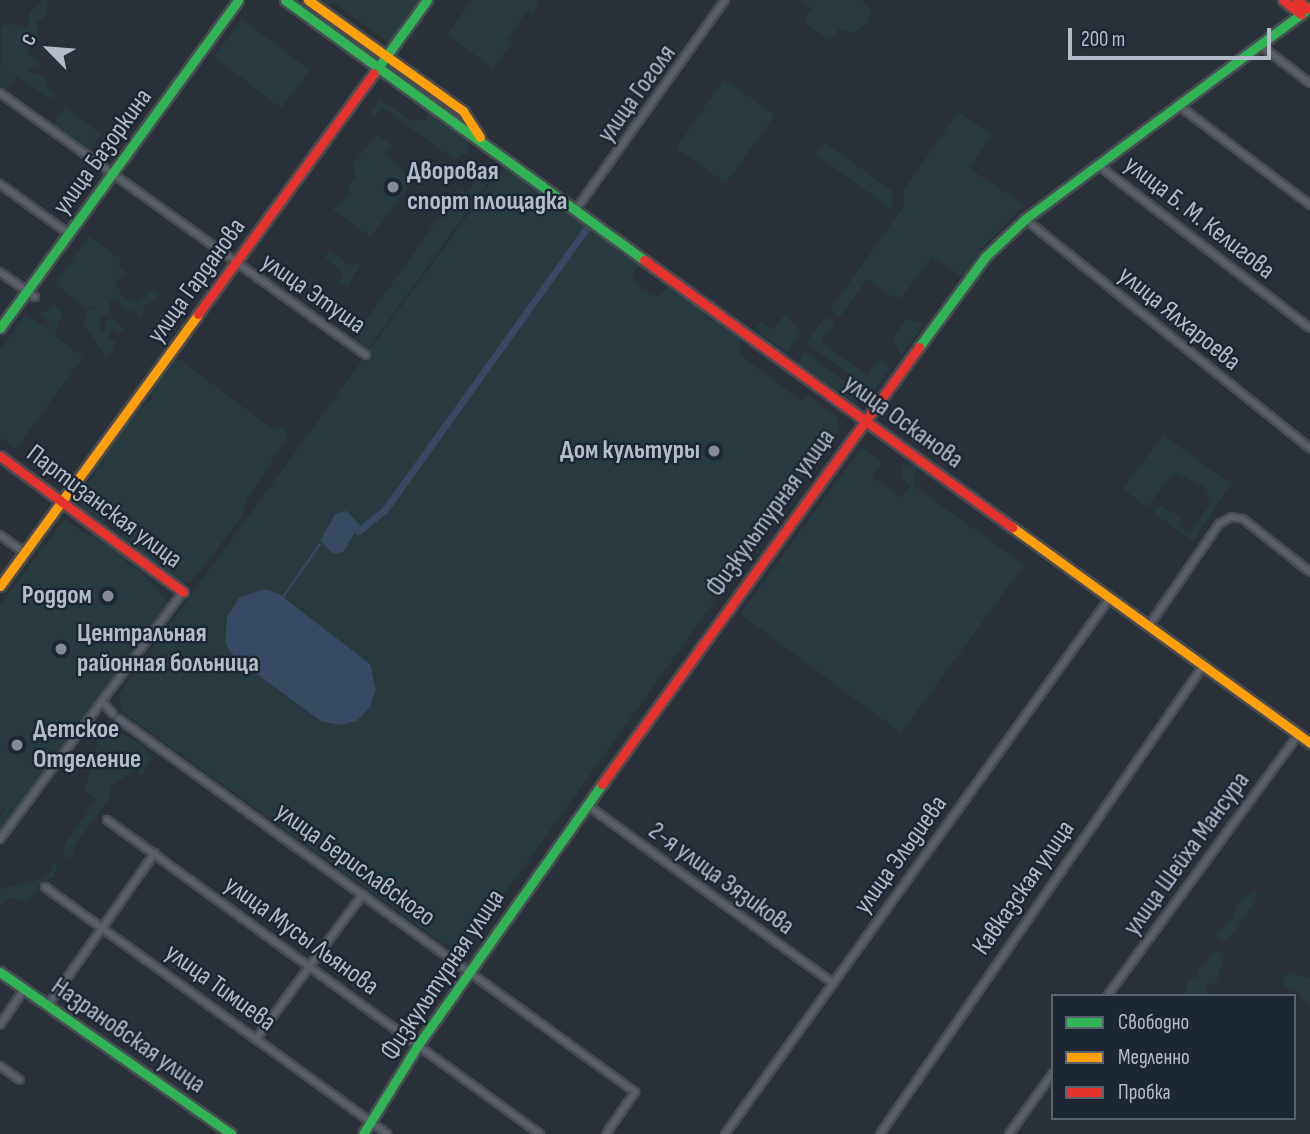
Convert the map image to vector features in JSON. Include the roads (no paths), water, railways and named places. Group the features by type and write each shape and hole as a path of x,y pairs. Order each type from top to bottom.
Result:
{"street":[{"name":"улица Базоркина","path":"0,328 31,294 69,234 238,0"},
{"name":"улица Осканова","path":"285,0 577,208 1109,599 1310,743"},
{"name":"улица Осканова","path":"308,0 463,111 483,141"},
{"name":"улица Гарданова","path":"0,586 427,0"},
{"name":"улица Гоголя","path":"577,208 725,0"},
{"path":"1283,0 1306,10"},
{"path":"1297,0 1306,10"},
{"name":"Физкультурная улица","path":"363,1134 418,1045 587,805 864,420 985,257 1025,219 1306,10"},
{"path":"1260,45 1310,83"},
{"name":"улица Этуша","path":"0,93 366,355"},
{"path":"1178,105 1310,205"},
{"name":"улица Б. М. Келигова","path":"1098,165 1310,328"},
{"path":"0,184 69,234"},
{"name":"улица Ялхароева","path":"1025,219 1310,448"},
{"path":"0,272 31,294"},
{"name":"Партизанская улица","path":"0,456 183,592"},
{"path":"1148,627 1219,524 1231,517 1243,519 1310,572"},
{"path":"0,535 25,552"},
{"path":"0,839 183,592"},
{"name":"улица Эльдиева","path":"725,1134 1109,599"},
{"name":"Кавказская улица","path":"880,1134 1203,666"},
{"name":"улица Бериславского","path":"102,701 116,717 635,1092 606,1134"},
{"name":"улица Шейха Мансура","path":"1108,994 1298,735"},
{"name":"2-я улица Зязикова","path":"587,805 833,983"},
{"name":"улица Мусы Льянова","path":"107,820 540,1134"},
{"path":"48,1005 155,853"},
{"name":"улица Тимиева","path":"45,887 387,1134"},
{"path":"256,1039 363,894"},
{"name":"Назрановская улица","path":"0,972 231,1134"},
{"path":"0,1025 24,989"},
{"path":"0,1066 20,1080"},
{"path":"1009,1134 1051,1076"}],"water":[{"path":"347,511 360,525 343,552 333,554 320,540 336,513"},
{"path":"264,589 279,594 370,664 376,689 370,707 357,721 340,725 321,721 234,657 225,643 227,617 239,598"}],"waterway":[{"path":"358,531 384,511 589,225"},
{"path":"283,597 320,544"}],"place":[{"name":"Дворовая спорт площадка","path":"393,187"},
{"name":"Дом культуры","path":"714,451"},
{"name":"Роддом","path":"108,596"},
{"name":"Центральная районная больница","path":"61,649"},
{"name":"Детское Отделение","path":"17,745"}]}
